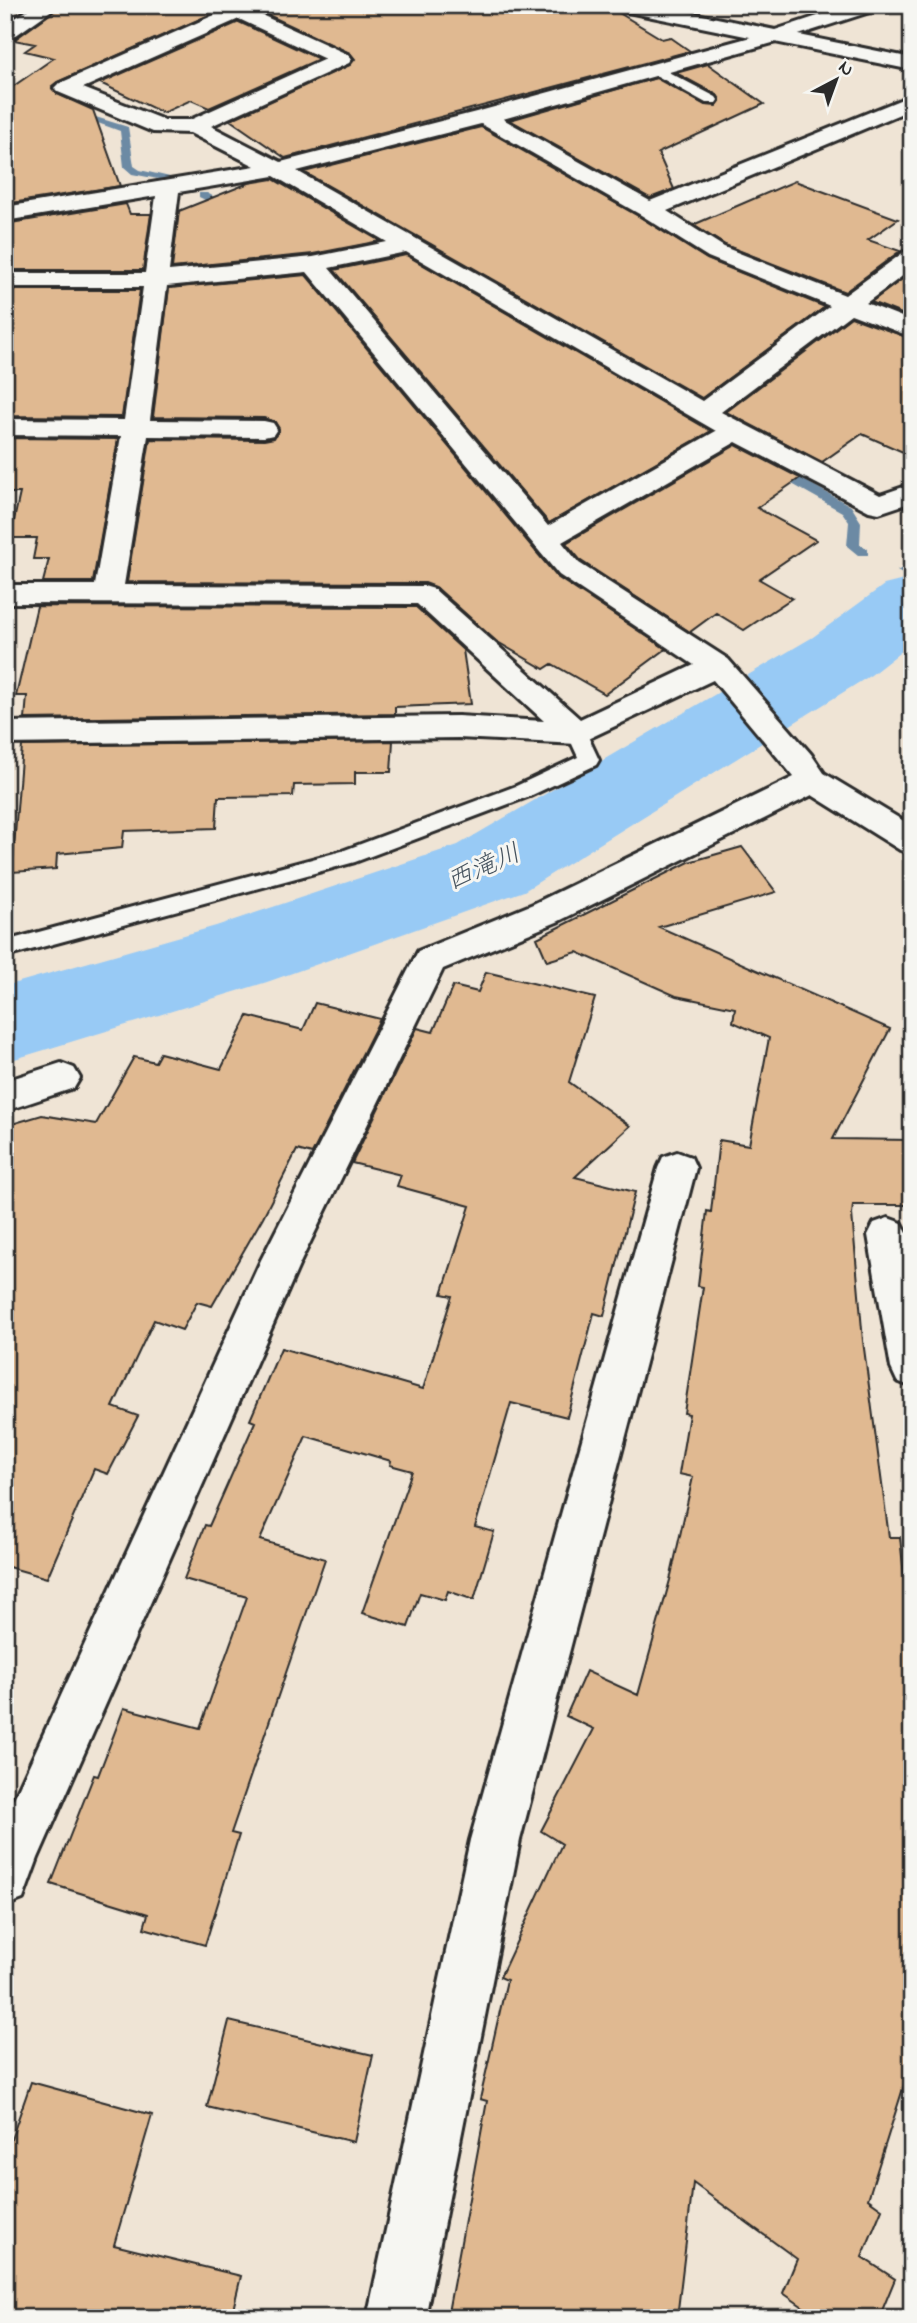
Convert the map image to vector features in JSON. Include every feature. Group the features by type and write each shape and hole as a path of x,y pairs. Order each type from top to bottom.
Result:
{"street":[{"path":"5,34 49,5"},
{"path":"623,5 912,64"},
{"path":"5,214 278,169 484,117 776,36 872,5"},
{"path":"247,9 342,59 194,126 161,127 65,88 247,9"},
{"path":"649,210 912,101"},
{"path":"484,117 649,210 716,252 912,330"},
{"path":"194,126 278,169 735,430 880,505 912,492"},
{"path":"108,595 135,428 168,189"},
{"path":"5,280 154,280 313,264 410,244"},
{"path":"705,411 912,257"},
{"path":"313,264 542,541 569,569 724,673 813,781 912,842"},
{"path":"5,428 264,429"},
{"path":"542,541 735,430"},
{"path":"7,602 108,595 424,595 577,733"},
{"path":"5,733 458,727 577,733 724,673"},
{"path":"5,1881 15,1853 281,1261 430,960 545,913 813,781"},
{"path":"5,1096 61,1078"},
{"path":"396,2318 495,1840 677,1168"},
{"path":"888,1235 912,1368"}],"lane":[{"path":"655,69 711,100"},
{"path":"5,949 347,857 523,791 589,760 577,733"}],"building":[{"path":"62,5 188,5 216,12 52,86 57,94 93,110 120,186 5,204 5,92 54,58 25,51 35,44 14,40"},
{"path":"282,5 606,5 662,39 670,37 690,51 285,158 230,120 350,65 355,59 350,53 264,13"},
{"path":"239,22 319,59 209,108 191,100 163,113 100,83"},
{"path":"708,64 764,104 658,153 674,189 650,198 510,120 656,78 705,105 716,106 720,101 717,95 676,73"},
{"path":"481,127 640,217 707,259 825,307 702,398 304,172"},
{"path":"273,179 380,241 313,254 172,268 179,211 249,183"},
{"path":"795,181 898,219 868,240 900,251 845,292 725,245 693,225"},
{"path":"126,204 130,214 151,214 143,270 5,270 5,224"},
{"path":"406,255 711,431 549,523 334,270"},
{"path":"912,272 912,318 871,302"},
{"path":"306,275 557,577 666,649 605,694 552,664 544,669 496,641 436,587 425,583 127,582 150,439 264,440 274,438 279,430 275,422 264,418 153,417 169,288"},
{"path":"5,290 140,290 122,417 5,416"},
{"path":"851,317 912,339 912,456 862,434 822,462 726,412"},
{"path":"5,438 118,439 93,582 43,582 49,559 33,559 37,538 10,538 20,493 5,493"},
{"path":"736,445 800,478 757,508 816,540 759,579 792,598 744,630 716,613 690,632 581,561 566,543"},
{"path":"37,606 416,607 463,650 471,704 395,707 395,714 25,719 27,696 16,696"},
{"path":"393,741 391,772 355,772 355,784 294,785 293,796 218,797 216,828 124,831 122,848 57,854 56,869 12,872 22,746"},
{"path":"742,847 776,892 659,927 890,1029 833,1139 912,1140 912,1205 853,1205 852,1214 863,1341 889,1537 900,1537 912,1654 912,2060 868,2199 882,2209 862,2257 895,2279 879,2318 819,2318 783,2293 797,2259 693,2183 677,2318 447,2318 487,2101 480,2099 507,1980 500,1977 562,1844 541,1831 594,1729 566,1716 586,1671 638,1695 670,1580 693,1477 679,1474 689,1414 684,1413 703,1287 698,1286 707,1211 711,1212 719,1140 749,1145 769,1038 733,1022 735,1008 676,996 577,952 547,961 537,938 689,862"},
{"path":"486,972 595,998 569,1082 630,1126 575,1177 635,1192 604,1316 594,1313 567,1417 511,1403 475,1527 494,1532 474,1600 448,1591 445,1600 420,1593 408,1627 362,1613 412,1471 390,1465 391,1461 306,1436 260,1540 325,1559 231,1833 239,1835 205,1945 144,1928 148,1914 51,1884 124,1708 200,1728 247,1597 184,1579 205,1525 209,1526 255,1422 250,1420 281,1348 423,1389 452,1296 442,1294 470,1206 397,1186 401,1175 352,1163 417,1028 433,1032 453,986 478,992"},
{"path":"315,1003 380,1019 312,1154 297,1150 263,1217 212,1306 197,1302 182,1330 154,1320 113,1407 138,1416 108,1474 94,1469 47,1578 5,1566 5,1126 42,1115 96,1124 134,1057 155,1062 160,1053 221,1069 248,1016 303,1030"},
{"path":"229,2021 373,2055 354,2142 207,2107"},
{"path":"31,2082 152,2115 114,2245 241,2276 231,2318 5,2318 5,2157"}],"waterway":[{"path":"76,112 125,129 129,167 136,172 170,180"},
{"path":"203,195 232,209"},
{"path":"488,305 532,325 625,382"},
{"path":"730,444 847,509 855,522 853,546 863,552"},
{"path":"904,571 912,575"},
{"name":"西滝川","path":"5,1024 233,957 491,868 842,656 912,603"}]}
